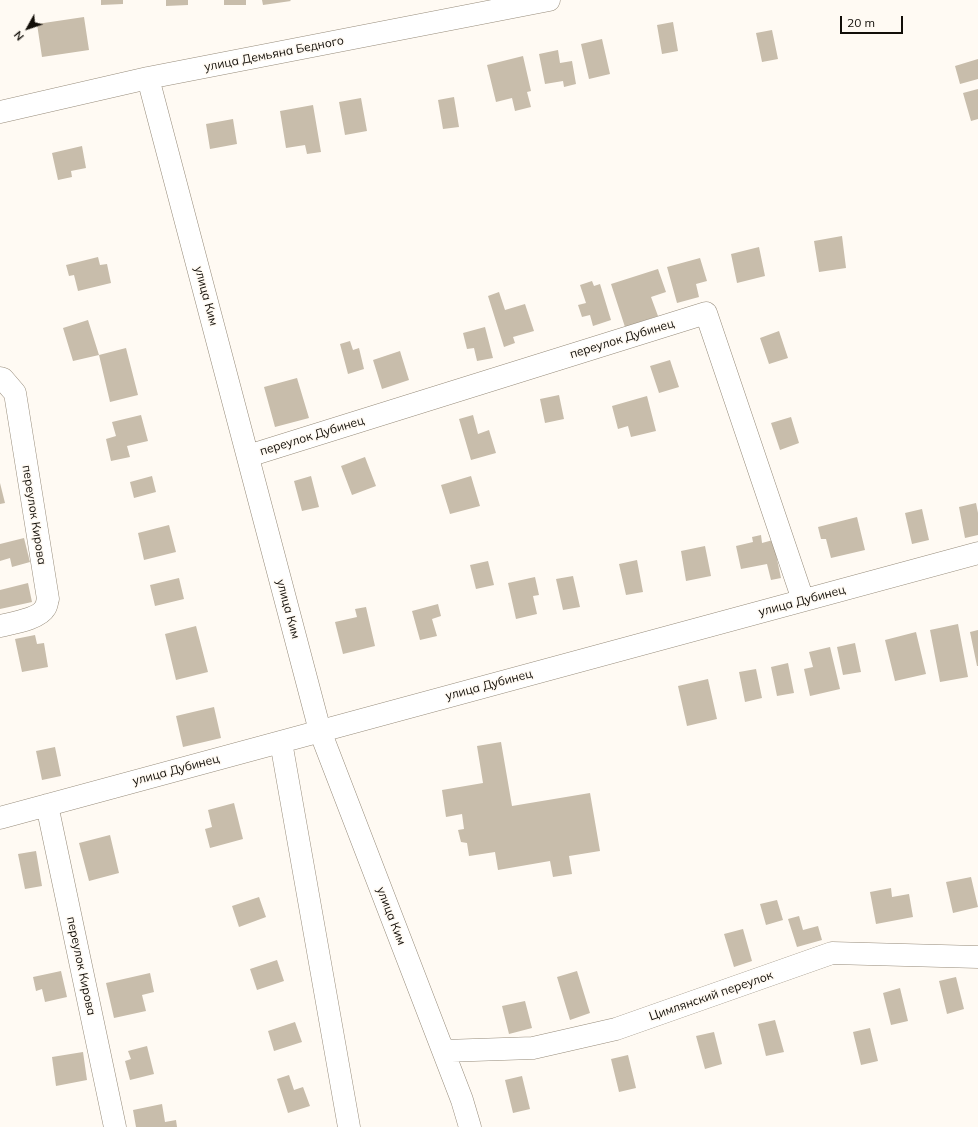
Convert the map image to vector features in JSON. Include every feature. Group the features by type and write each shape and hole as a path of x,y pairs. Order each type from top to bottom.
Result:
{"street":[{"name":"улица Демьяна Бедного","path":"0,112 148,78 549,0"},
{"name":"улица Ким","path":"148,78 320,731 444,1051 470,1127"},
{"name":"переулок Дубинец","path":"248,456 706,312 803,600"},
{"name":"переулок Кирова","path":"0,378 3,379 15,393 48,599 46,608 40,614 29,619 0,626"},
{"name":"улица Дубинец","path":"0,818 978,553"},
{"path":"281,742 349,1127"},
{"name":"переулок Кирова","path":"47,805 115,1127"},
{"name":"Цимлянский переулок","path":"444,1051 533,1048 616,1029 832,953 978,957"}],"building":[{"path":"101,0 123,0 123,4 101,5"},
{"path":"166,0 188,0 188,5 166,6"},
{"path":"224,0 246,0 246,5 224,5"},
{"path":"262,0 290,0 291,1 263,5"},
{"path":"84,17 89,50 42,57 37,24"},
{"path":"673,22 678,51 662,54 657,25"},
{"path":"772,30 778,59 762,62 756,33"},
{"path":"602,39 610,74 589,79 581,44"},
{"path":"558,50 560,63 572,61 576,84 564,87 563,81 545,84 539,54"},
{"path":"523,56 531,91 527,92 531,107 515,111 512,98 496,102 487,65"},
{"path":"978,59 978,79 960,84 955,66"},
{"path":"978,89 978,119 971,121 963,93"},
{"path":"454,97 459,127 443,129 438,100"},
{"path":"361,98 367,131 345,135 339,102"},
{"path":"313,105 321,152 307,154 305,145 286,148 280,111"},
{"path":"233,119 237,144 210,149 206,124"},
{"path":"82,146 86,168 71,171 72,177 58,180 52,153"},
{"path":"842,236 846,268 819,272 814,241"},
{"path":"759,247 765,276 737,283 731,254"},
{"path":"98,257 100,265 107,264 111,283 78,291 74,275 69,276 66,265"},
{"path":"700,258 707,281 696,284 699,297 677,303 667,267"},
{"path":"658,269 666,292 651,297 658,316 625,327 611,284"},
{"path":"592,281 594,286 600,284 611,320 593,326 590,315 582,317 578,305 586,303 580,285"},
{"path":"499,292 505,310 525,304 534,331 513,337 515,343 504,347 488,296"},
{"path":"88,320 99,355 73,361 63,328"},
{"path":"485,327 493,358 477,361 474,348 467,349 463,333"},
{"path":"779,331 788,358 769,364 760,338"},
{"path":"350,341 353,350 359,348 364,369 348,374 340,344"},
{"path":"126,348 138,395 110,402 99,355"},
{"path":"400,351 409,380 382,389 373,360"},
{"path":"670,360 679,387 659,393 650,366"},
{"path":"297,378 309,418 275,427 264,387"},
{"path":"559,395 564,419 545,423 540,399"},
{"path":"647,396 656,431 631,437 628,426 618,429 612,406"},
{"path":"141,415 148,441 127,446 130,457 111,461 106,439 116,436 112,422"},
{"path":"473,415 478,434 489,430 496,453 471,460 459,419"},
{"path":"791,417 799,443 780,450 771,423"},
{"path":"365,457 376,486 352,495 341,466"},
{"path":"152,476 156,492 134,498 130,482"},
{"path":"311,476 319,507 302,511 294,481"},
{"path":"471,476 480,506 450,514 441,485"},
{"path":"0,483 5,503 0,504"},
{"path":"976,503 978,513 978,535 965,538 959,507"},
{"path":"922,509 929,540 912,544 905,513"},
{"path":"857,517 865,550 831,558 826,539 821,539 818,527"},
{"path":"169,525 176,552 144,560 138,533"},
{"path":"761,535 762,543 773,540 781,578 771,580 767,564 741,569 736,546 753,542 752,537"},
{"path":"24,538 30,562 12,567 10,558 0,561 0,544"},
{"path":"705,546 711,576 686,581 681,551"},
{"path":"637,560 643,592 626,595 619,564"},
{"path":"488,561 494,585 476,589 470,565"},
{"path":"573,576 580,607 563,610 556,579"},
{"path":"535,577 539,595 533,596 537,614 516,619 508,583"},
{"path":"179,578 184,599 155,606 150,585"},
{"path":"28,583 32,602 0,609 0,590"},
{"path":"438,604 441,616 432,619 437,636 420,640 412,611"},
{"path":"366,607 375,646 343,654 335,622 357,617 355,609"},
{"path":"958,624 968,677 940,682 930,630"},
{"path":"196,626 208,672 176,680 165,634"},
{"path":"978,630 978,666 977,666 970,632"},
{"path":"916,632 926,674 895,681 885,640"},
{"path":"35,635 37,644 44,643 48,667 22,672 15,639"},
{"path":"855,643 861,672 843,675 837,647"},
{"path":"830,647 840,689 810,696 804,669 813,667 809,652"},
{"path":"788,663 794,693 777,696 771,667"},
{"path":"756,669 762,698 745,702 739,672"},
{"path":"708,679 717,719 687,726 678,686"},
{"path":"214,707 221,738 183,747 176,716"},
{"path":"501,742 512,806 590,793 600,851 569,856 572,874 553,877 550,861 498,870 495,852 469,856 467,843 461,842 458,830 464,829 462,814 446,817 442,790 483,783 477,746"},
{"path":"55,747 61,776 42,780 36,751"},
{"path":"234,803 243,839 210,848 205,829 212,827 208,810"},
{"path":"110,835 119,873 89,881 79,843"},
{"path":"36,851 42,886 25,889 18,854"},
{"path":"971,877 978,907 953,913 946,882"},
{"path":"891,888 892,897 909,894 913,917 876,924 870,892"},
{"path":"259,897 266,917 239,927 232,906"},
{"path":"777,900 783,920 766,925 760,904"},
{"path":"799,916 803,930 818,926 822,940 797,947 788,919"},
{"path":"743,929 752,961 734,967 724,934"},
{"path":"277,960 284,981 257,990 250,969"},
{"path":"61,971 67,997 45,1002 42,989 36,991 33,977"},
{"path":"577,971 590,1013 570,1020 557,977"},
{"path":"150,973 154,992 142,995 146,1011 114,1018 106,983"},
{"path":"956,977 964,1009 947,1014 939,981"},
{"path":"900,988 908,1021 891,1025 883,993"},
{"path":"525,1001 532,1028 509,1034 502,1006"},
{"path":"775,1020 784,1052 766,1056 758,1024"},
{"path":"295,1022 302,1042 274,1051 268,1031"},
{"path":"870,1028 878,1061 861,1065 853,1032"},
{"path":"714,1032 722,1064 705,1069 696,1036"},
{"path":"147,1046 154,1074 130,1080 125,1061 131,1059 128,1051"},
{"path":"83,1052 87,1080 56,1086 52,1057"},
{"path":"628,1055 636,1088 619,1092 611,1059"},
{"path":"289,1075 294,1090 303,1087 310,1106 288,1113 277,1079"},
{"path":"522,1076 530,1109 513,1113 505,1080"},
{"path":"162,1104 165,1122 176,1120 177,1127 136,1127 133,1110"}]}
